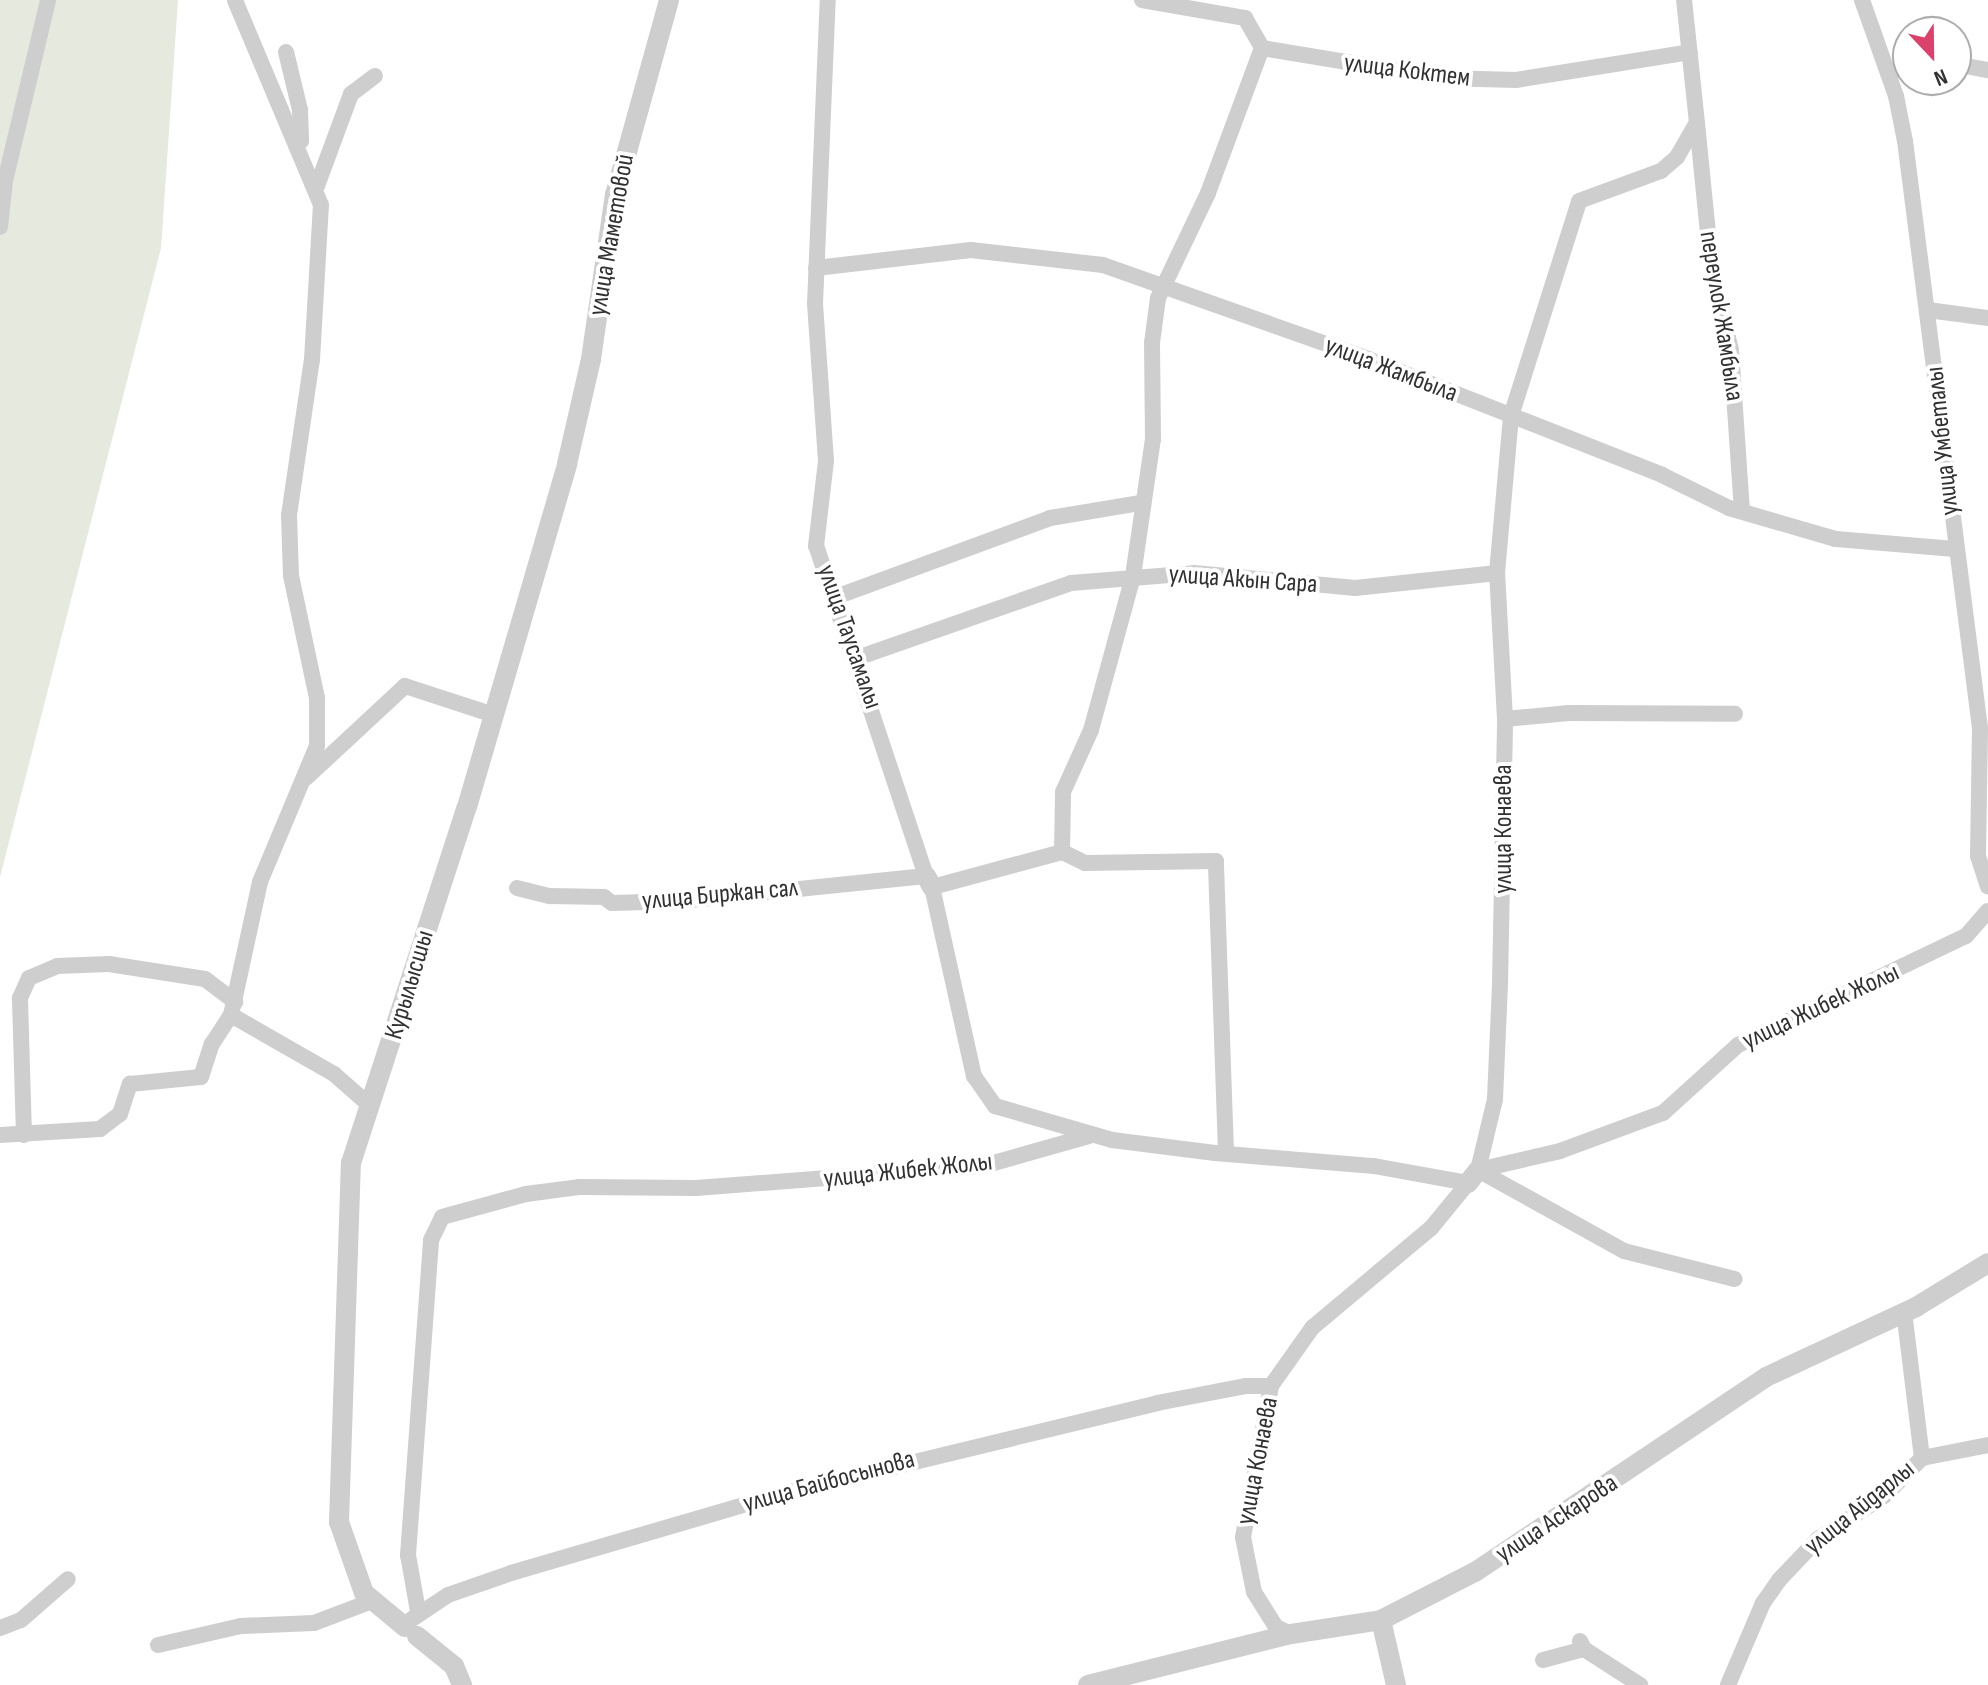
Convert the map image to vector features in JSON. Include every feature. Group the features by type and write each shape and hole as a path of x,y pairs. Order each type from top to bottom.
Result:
{"street":[{"path":"0,227 5,181 48,0"},
{"path":"0,1135 100,1129 120,1114 130,1084 195,1081 233,1008 260,882 317,746 317,698 291,576 289,515 312,360 321,205 317,186 235,0"},
{"name":"улица Маметовой","path":"576,425 615,195 669,0"},
{"name":"улица Таусамалы","path":"828,0 816,268 826,461 816,546 857,658 929,882 982,1092 995,1106 1093,1135"},
{"path":"1142,0 1245,18 1262,48 1208,193 1164,283 1152,343 1153,439 1141,503 1133,576 1091,730 1063,792 1062,852 1085,863 1216,861 1226,1152"},
{"path":"1684,0 1697,123"},
{"name":"улица Умбеталы","path":"1862,0 1888,72 1905,141 1980,728 1978,856 1988,886"},
{"name":"улица Коктем","path":"1262,48 1353,67 1474,81 1516,80 1690,52"},
{"path":"286,52 300,110 300,147"},
{"path":"1888,72 1892,71"},
{"path":"317,186 351,94 375,76"},
{"name":"улица Конаева","path":"1291,1634 1276,1627 1254,1592 1243,1537 1271,1386 1312,1328 1431,1228 1473,1176 1495,1099 1505,719 1497,573 1511,416 1579,201 1661,171 1677,157 1697,123"},
{"name":"переулок Жамбыла","path":"1697,123 1712,272 1731,350 1742,510"},
{"name":"улица Жамбыла","path":"816,268 971,250 1103,265 1164,283 1511,416 1742,510 1836,539 1955,549"},
{"path":"1928,310 1988,318"},
{"name":"Курылысшы","path":"372,1601 347,1556 339,1522 351,1163 367,1103 383,1076 494,715 576,425"},
{"path":"833,598 1050,518 1141,503"},
{"name":"улица Акын Сара","path":"857,658 1044,589 1133,576 1194,573 1355,588 1497,573"},
{"path":"305,779 405,686 494,715"},
{"path":"1505,719 1569,713 1735,714"},
{"name":"улица Биржан сал","path":"517,888 550,896 604,897 612,903 680,901 929,882 1062,852"},
{"name":"улица Жибек Жолы","path":"418,1611 408,1555 431,1240 442,1217 512,1197 579,1187 696,1188 983,1166 1093,1135 1226,1152 1473,1176 1573,1147 1663,1113 1738,1045 1966,936 1988,911"},
{"path":"24,1135 20,998 29,978 57,966 109,964 205,979 233,1008 334,1074 367,1103"},
{"path":"1473,1176 1624,1251 1735,1279"},
{"name":"улица Аскарова","path":"1088,1685 1291,1634 1381,1620 1475,1572 1766,1377 1904,1312 1988,1263"},
{"name":"улица Айдарлы","path":"1728,1685 1757,1617 1779,1580 1818,1539 1884,1496 1922,1458 1904,1312"},
{"name":"улица Байбосынова","path":"411,1632 418,1611 511,1573 874,1469 1157,1403 1246,1386 1271,1386"},
{"path":"1922,1458 1988,1445"},
{"path":"0,1628 21,1620 68,1579"},
{"path":"158,1645 241,1626 314,1623 372,1601 454,1666 462,1685"},
{"path":"1381,1620 1396,1685"},
{"path":"1543,1660 1582,1645 1640,1685"}],"shaded area":[{"path":"0,0 178,0 161,248 0,877"}]}
